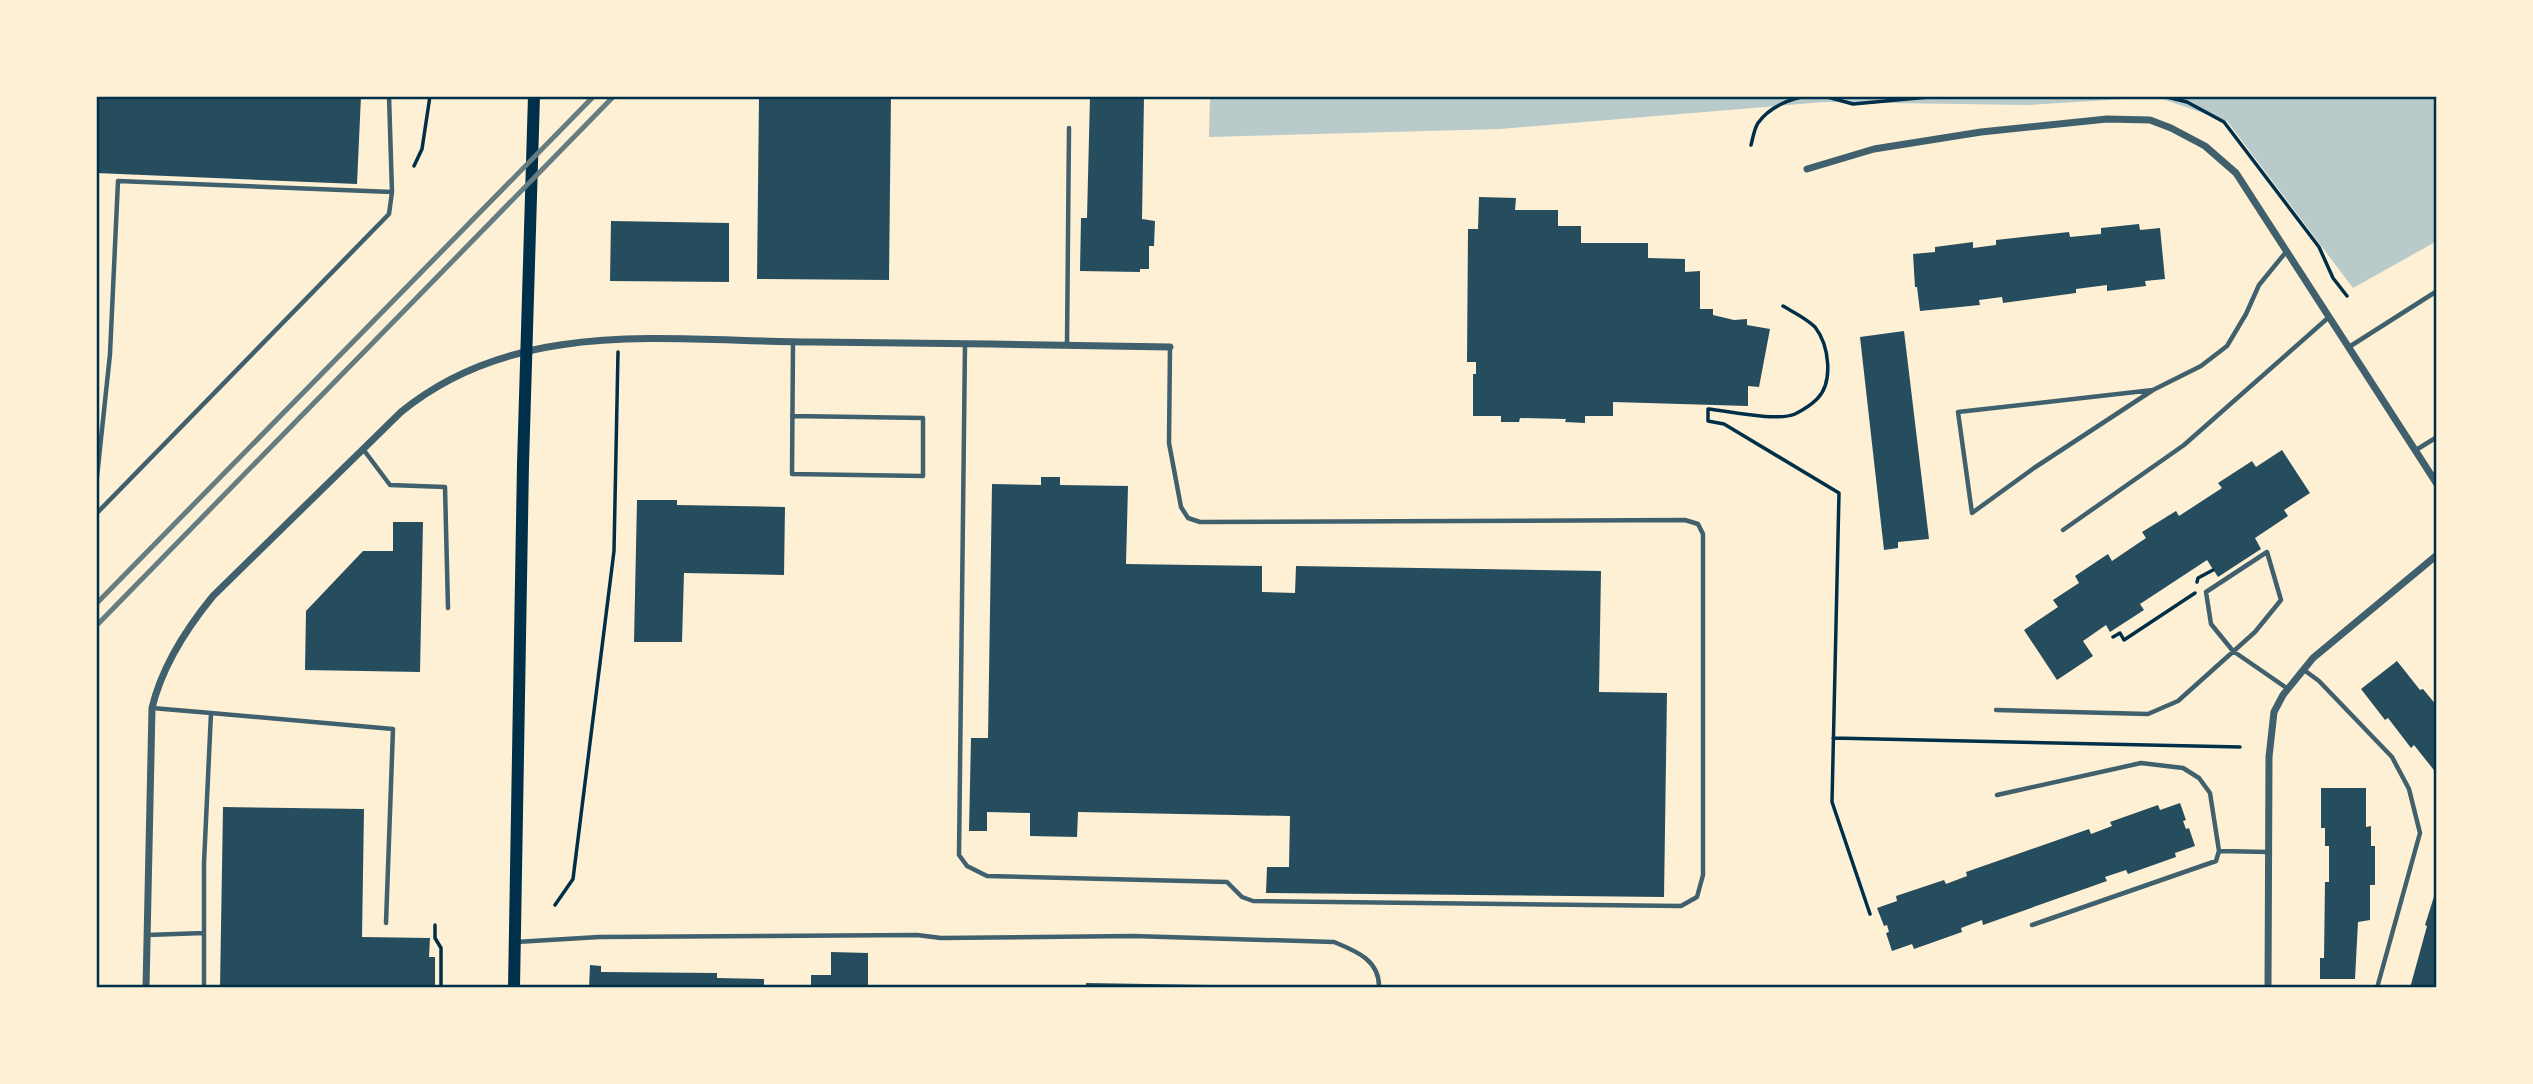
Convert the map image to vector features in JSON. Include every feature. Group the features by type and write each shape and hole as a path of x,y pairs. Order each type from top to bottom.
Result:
{"main road":[{"path":"514,988 523,464 534,96"}],"street":[{"path":"1807,169 1874,149 1981,132 2046,127 2090,119 2150,120 2171,128 2205,146 2236,173 2437,484"},
{"path":"146,988 152,708 163,674 177,646 213,596 422,395 482,364 519,352 557,344 618,340 681,338 1170,347"},
{"path":"2268,988 2267,852 2270,734 2274,712 2302,669 2313,658 2437,555"}],"lane":[{"path":"96,514 389,214 392,192 389,96"},
{"path":"1067,345 1069,128"},
{"path":"96,485 97,452 110,354 118,181 392,192"},
{"path":"2153,390 1958,412 1972,513 2034,468 2153,390 2202,366 2227,346 2259,285 2286,252"},
{"path":"2348,347 2437,291"},
{"path":"2063,530 2184,445 2329,317"},
{"path":"792,416 923,418 923,476 792,474 792,416 793,342"},
{"path":"965,343 958,855 967,866 987,876 1227,882 1242,897 1253,901 1681,906 1697,898 1703,875 1703,534 1698,524 1685,520 1200,522 1188,518 1181,507 1169,443 1170,347"},
{"path":"2416,450 2437,437"},
{"path":"363,449 390,485 446,487 448,608"},
{"path":"1996,710 2148,714 2178,701 2233,651 2255,632 2281,600 2267,552 2206,592 2211,624 2233,651 2288,689"},
{"path":"2302,669 2319,681 2392,757 2409,789 2420,832 2377,988"},
{"path":"152,708 393,729 386,923"},
{"path":"204,988 204,863 211,713"},
{"path":"1997,795 2141,763 2183,768 2199,778 2210,793 2219,851 2216,861 2032,925"},
{"path":"2219,851 2267,852"},
{"path":"146,935 204,933"},
{"path":"515,942 599,937 916,935 941,938 1133,936 1334,942 1362,953 1380,977 1380,988"}],"path":[{"path":"414,166 422,149 430,96"},
{"path":"1751,145 1756,124 1768,112 1794,97 1809,96"},
{"path":"1824,96 1853,104 1940,96"},
{"path":"2164,96 2187,102 2224,122 2319,247 2333,278 2347,296"},
{"path":"1783,306 1814,327 1826,345 1827,376 1819,398 1794,415 1775,418 1708,409 1708,421 1724,424 1839,493 1832,802 1870,914"},
{"path":"555,905 573,880 614,551 618,340"},
{"path":"1833,738 2240,747"},
{"path":"435,925 435,938 441,948 441,988"}],"shaded area":[{"path":"1210,96 2437,96 2437,241 2353,288 2227,121 2156,97 2028,105 1824,102 1500,129 1209,137"}],"building":[{"path":"96,96 361,96 357,184 96,173"},
{"path":"759,96 891,96 889,280 757,279"},
{"path":"1090,96 1144,96 1142,219 1155,221 1154,246 1149,246 1149,269 1140,269 1140,272 1080,271 1081,218 1087,218"},
{"path":"1479,197 1516,198 1515,210 1558,210 1558,226 1581,226 1581,243 1648,243 1648,258 1685,259 1685,272 1700,271 1700,309 1713,309 1713,315 1734,320 1747,319 1747,325 1770,329 1759,387 1748,386 1748,406 1613,402 1613,416 1585,416 1585,423 1565,422 1566,419 1520,418 1519,422 1501,422 1501,416 1473,416 1473,374 1476,374 1476,362 1467,362 1468,229 1478,229"},
{"path":"611,221 729,223 729,282 610,281"},
{"path":"2139,224 2140,230 2160,228 2165,279 2145,281 2146,286 2107,291 2107,285 2076,289 2076,293 2003,303 2002,297 1979,300 1980,305 1920,311 1913,254 1935,252 1935,247 1973,242 1973,248 1996,245 1996,240 2069,232 2070,237 2101,234 2101,228"},
{"path":"1904,331 1929,539 1898,542 1898,548 1884,550 1860,337"},
{"path":"2282,450 2310,493 2284,510 2288,516 2255,538 2261,549 2218,577 2207,560 2140,604 2144,610 2110,632 2106,625 2083,641 2093,656 2057,680 2024,630 2058,607 2053,600 2079,583 2075,576 2108,554 2112,561 2146,538 2142,532 2176,511 2179,516 2222,488 2218,483 2252,461 2256,467"},
{"path":"1041,477 1060,477 1060,485 1128,486 1126,564 1262,566 1262,592 1295,593 1296,566 1601,571 1599,692 1667,693 1664,897 1266,893 1267,867 1289,867 1290,816 1078,812 1077,837 1030,836 1030,813 987,812 987,831 969,831 971,738 988,738 992,484 1041,485"},
{"path":"637,500 677,500 677,505 785,507 784,575 684,573 682,642 634,642"},
{"path":"393,522 423,522 420,672 305,670 306,611 363,551 393,551"},
{"path":"2397,661 2437,706 2437,774 2414,745 2411,748 2388,718 2385,720 2361,689"},
{"path":"2321,788 2366,788 2366,827 2371,826 2371,846 2375,846 2375,885 2370,885 2370,920 2358,922 2355,979 2320,979 2320,958 2324,958 2325,882 2329,882 2329,846 2325,846 2325,828 2321,828"},
{"path":"2180,803 2186,820 2183,821 2186,829 2189,828 2195,846 2175,853 2176,857 2128,874 2126,870 2105,877 2107,881 1983,925 1982,920 1961,928 1962,932 1914,949 1912,944 1892,951 1886,933 1889,932 1887,925 1884,926 1877,908 1897,901 1896,896 1944,880 1946,884 1967,876 1966,872 2089,829 2091,834 2112,826 2110,822 2158,805 2160,810"},
{"path":"223,807 364,809 362,937 430,938 429,957 435,957 435,988 220,988"},
{"path":"2437,887 2437,988 2410,988 2427,926 2425,925"},
{"path":"831,952 868,953 868,988 811,988 811,975 831,975"},
{"path":"590,965 601,966 601,972 717,973 717,978 764,979 764,988 589,988"},
{"path":"1086,983 1211,985 1211,988 1086,988"}],"railway":[{"path":"96,604 594,96"},
{"path":"96,626 614,96"}]}
